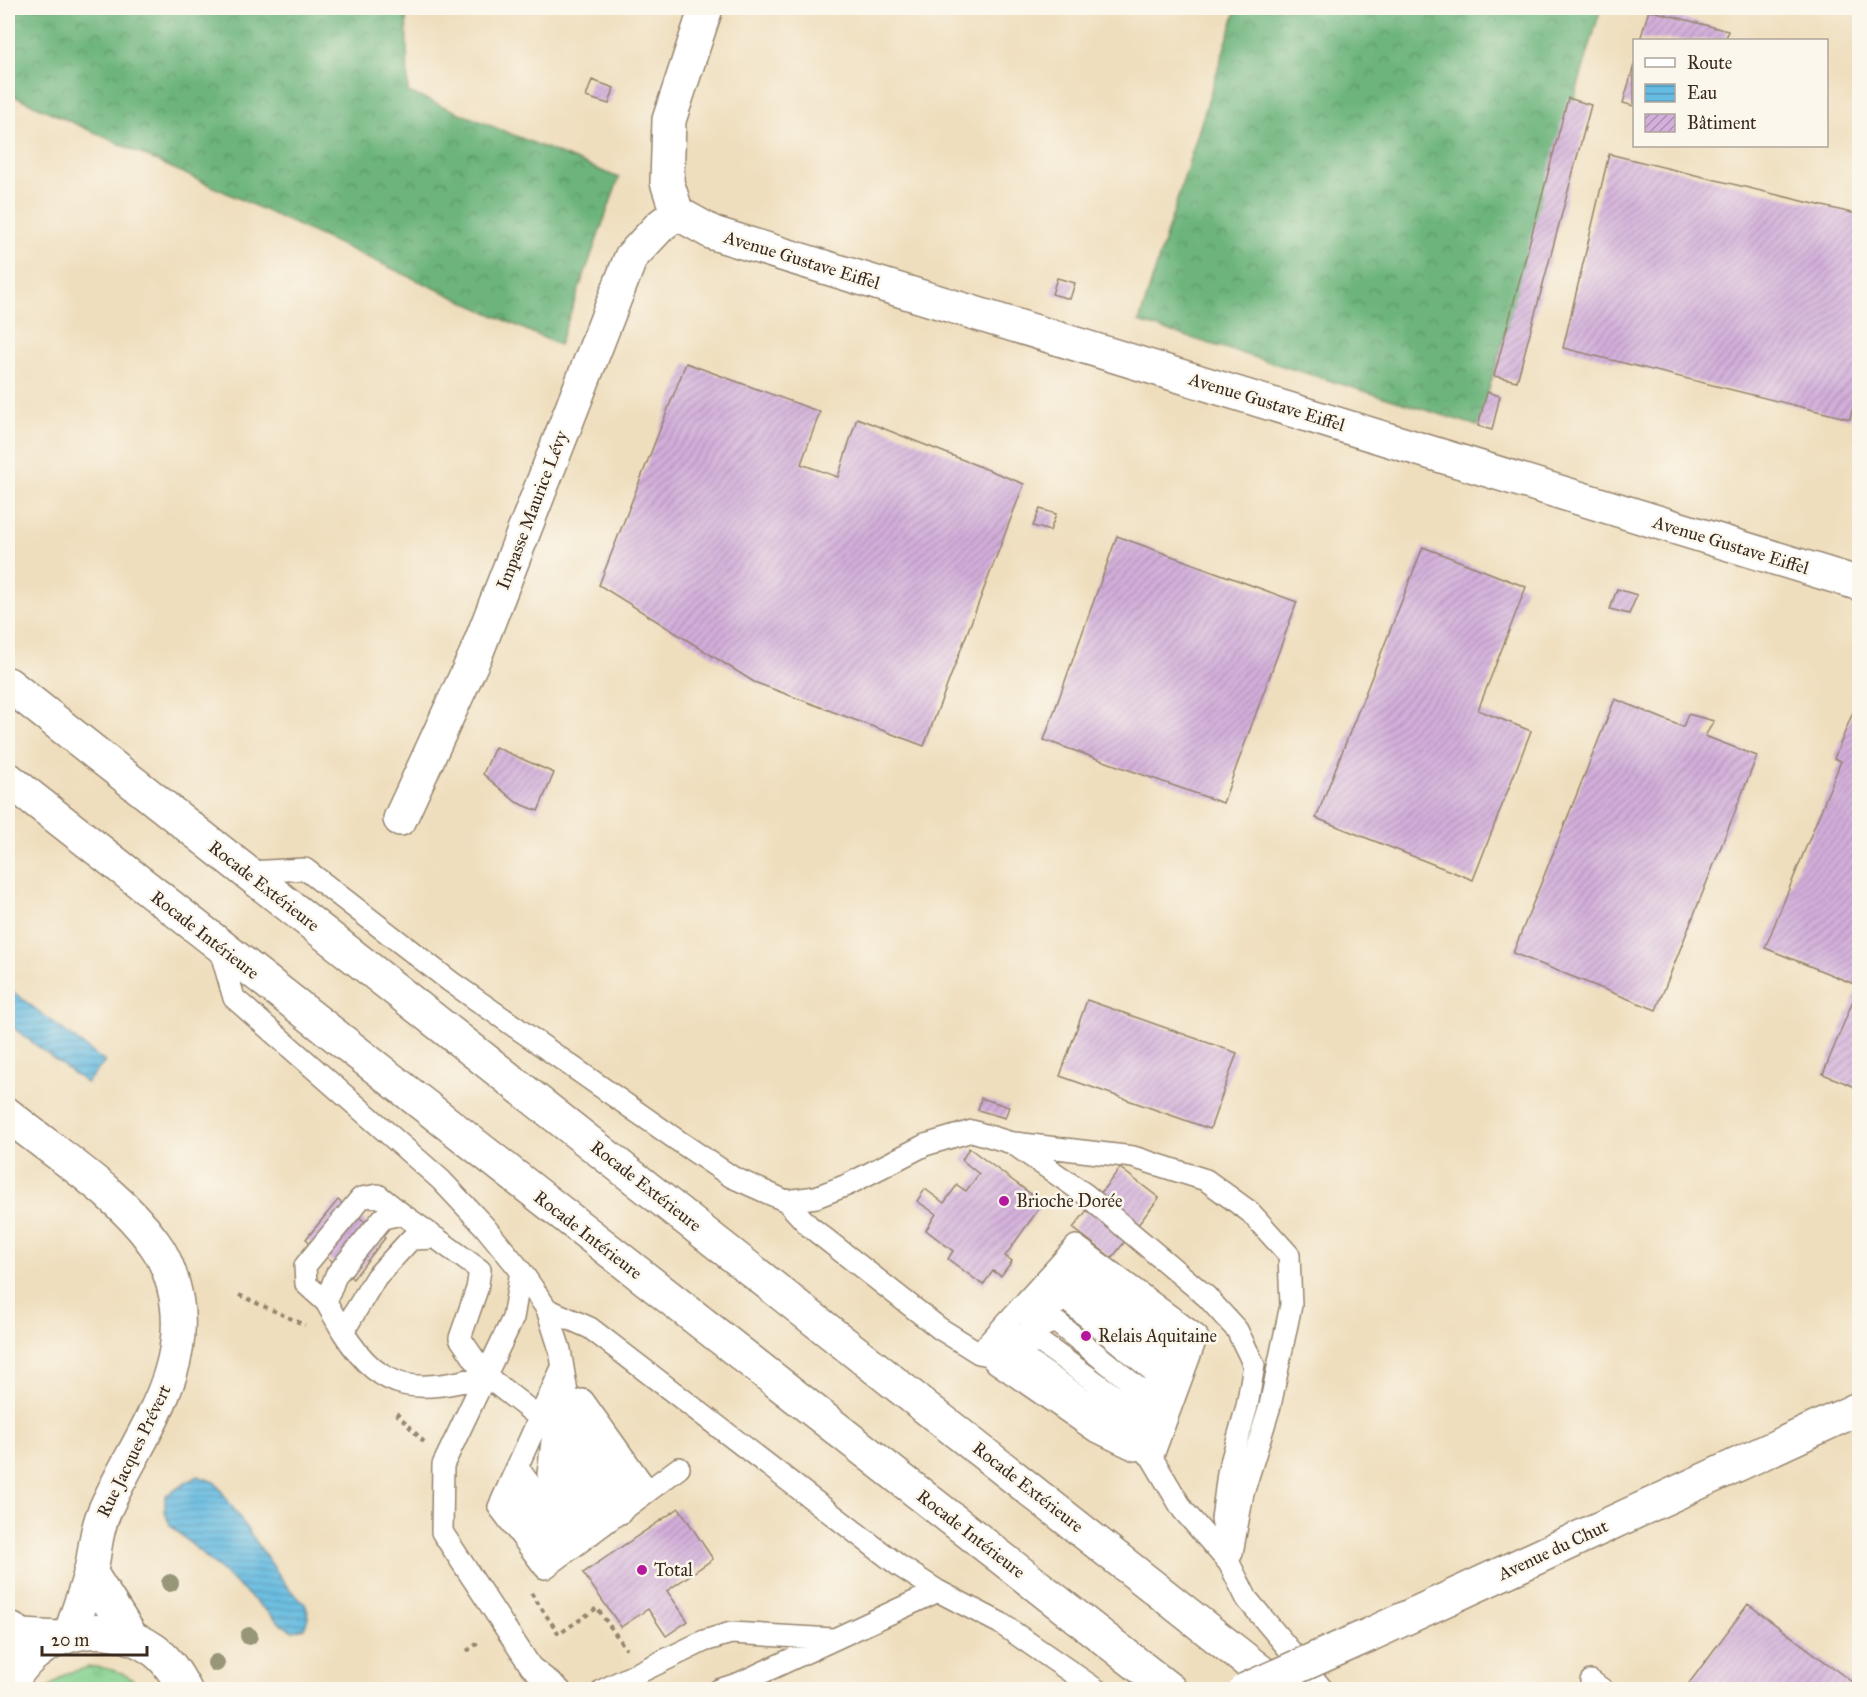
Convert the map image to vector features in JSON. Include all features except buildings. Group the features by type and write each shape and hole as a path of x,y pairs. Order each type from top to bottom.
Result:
{"main road":[{"path":"677,213 667,183 669,120 706,8"},
{"name":"Avenue Gustave Eiffel","path":"677,213 713,233 1860,584"},
{"name":"Impasse Maurice Lévy","path":"400,819 476,654 631,257 660,226 677,213"},
{"name":"Rocade Extérieure","path":"8,684 1284,1689"},
{"name":"Rocade Intérieure","path":"8,778 219,946 1170,1689"},
{"name":"Rue Jacques Prévert","path":"8,1115 129,1211 156,1245 169,1270 180,1319 178,1343 168,1383 105,1511 94,1539 90,1572 65,1636"},
{"name":"Avenue du Chut","path":"1245,1689 1369,1635 1860,1408"},
{"path":"90,1572 132,1638"},
{"path":"8,1629 23,1635 65,1636 102,1631 132,1638 155,1651 174,1670 185,1689"},
{"path":"8,1689 14,1675 34,1653 65,1636"}],"lane":[{"path":"248,873 305,869 451,982 658,1127 732,1177 786,1201 810,1226 939,1328 979,1353 1033,1364 1089,1401 1152,1458 1183,1510 1230,1565 1247,1599 1323,1689"},
{"path":"219,946 234,998 441,1180 485,1227 521,1271 547,1309 560,1350 561,1370 578,1459 605,1524"},
{"path":"786,1201 816,1197 847,1185 925,1145 972,1131 1012,1143 1133,1157 1206,1180 1250,1212 1289,1255 1291,1305 1270,1406 1244,1493 1230,1565"},
{"path":"1012,1143 1085,1194 1176,1269 1237,1330 1254,1365 1246,1406 1228,1473 1222,1519 1230,1565"},
{"path":"486,1376 433,1388 406,1386 383,1377 354,1351 326,1302 306,1284 305,1266 361,1198 378,1195 480,1270 477,1289 460,1338 486,1376 540,1418"},
{"path":"326,1302 336,1275 383,1218 402,1214"},
{"path":"343,1332 376,1277 411,1239 435,1238"},
{"path":"979,1353 1076,1245 1197,1336 1152,1458"},
{"path":"521,1271 513,1318 443,1466 442,1532 531,1667 560,1689"},
{"path":"979,1353 1071,1280 1170,1360 1152,1458"},
{"path":"547,1309 590,1328 898,1565 938,1591 1000,1623 1098,1689"},
{"path":"979,1353 1055,1321 1142,1391 1152,1458"},
{"path":"561,1370 499,1507 545,1568 679,1468"},
{"path":"561,1370 605,1524"},
{"path":"561,1370 548,1474 605,1524"},
{"path":"518,1468 605,1524"},
{"path":"719,1689 740,1683 938,1591"},
{"path":"603,1689 704,1641 731,1633 832,1639"}],"path":[{"path":"530,1591 559,1634 597,1608 629,1652 651,1640 665,1659"}],"green space":[{"path":"8,8 406,8 408,92 619,178 559,345 8,93"},
{"path":"1237,8 1601,8 1478,426 1139,322"},
{"path":"89,1667 119,1672 138,1683 143,1689 47,1689 65,1674"}],"water":[{"path":"8,988 105,1062 86,1083 8,1024"},
{"path":"197,1476 215,1482 288,1588 305,1604 309,1616 304,1628 293,1631 282,1625 170,1525 165,1512 165,1496"}],"place":[{"name":"Brioche Dorée","path":"1004,1201"},
{"name":"Relais Aquitaine","path":"1086,1336"},
{"name":"Total","path":"642,1570"}]}
